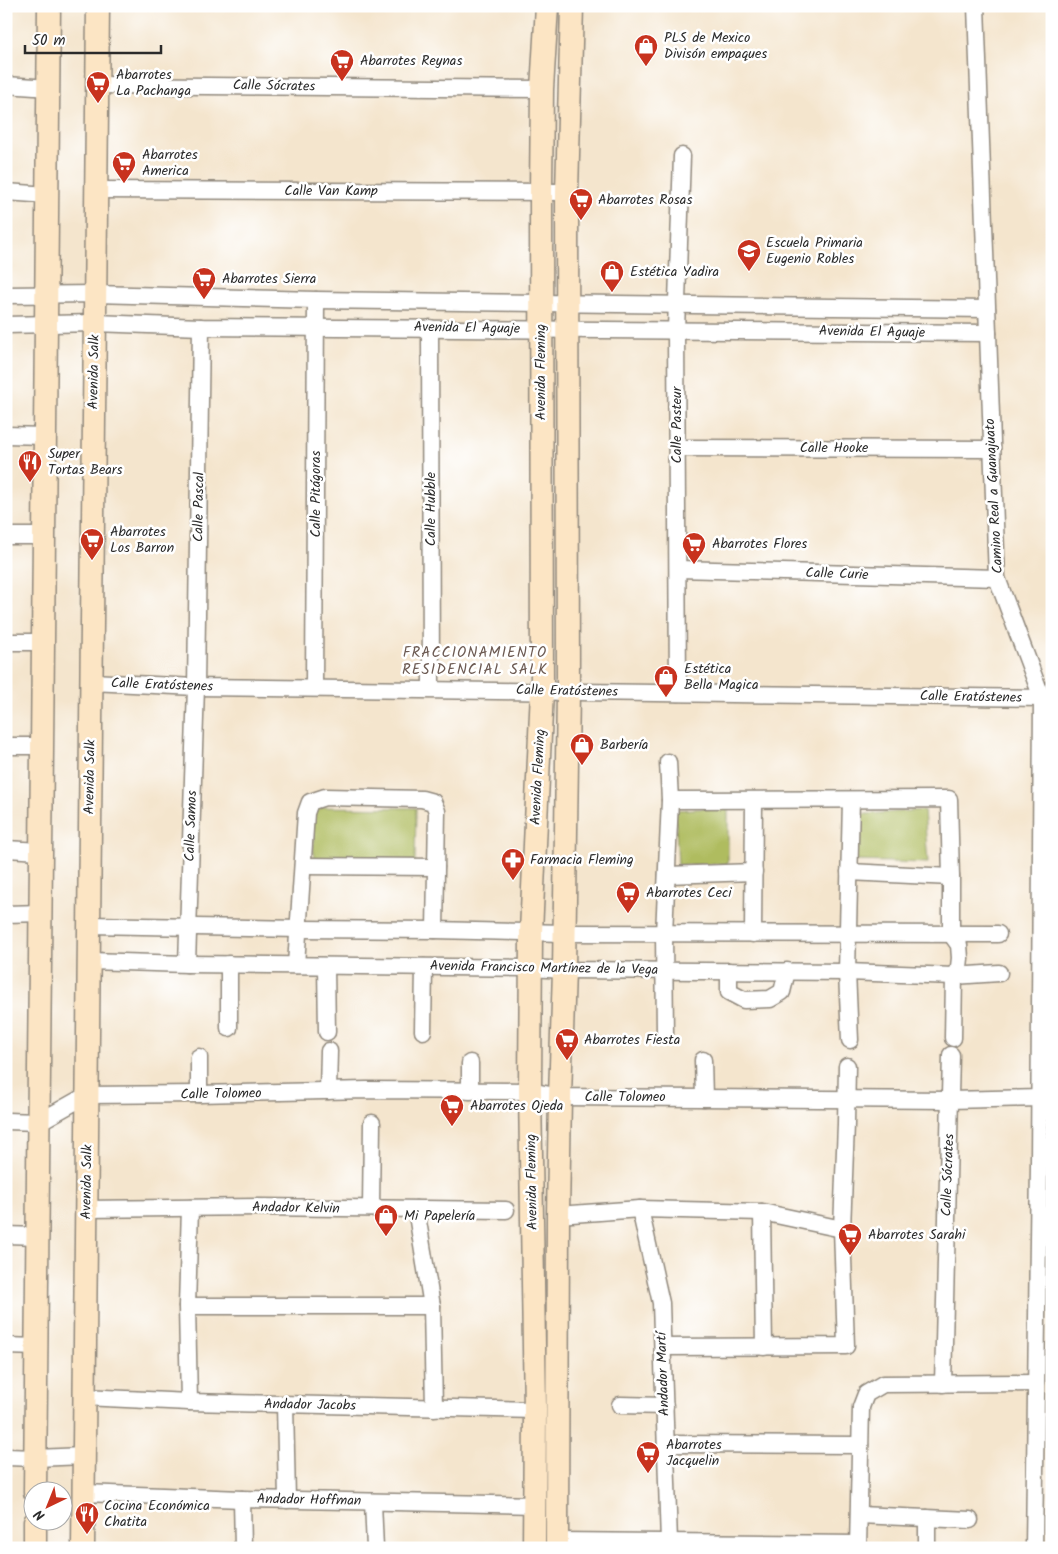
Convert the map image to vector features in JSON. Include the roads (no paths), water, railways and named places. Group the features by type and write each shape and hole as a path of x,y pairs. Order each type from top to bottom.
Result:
{"main road":[{"path":"35,1482 49,6"},
{"name":"Avenida Salk","path":"83,1548 98,6"},
{"name":"Avenida Fleming","path":"534,1548 535,1410 530,1091 531,932 542,691 541,192 542,89 547,6"},
{"name":"Avenida Fleming","path":"557,1544 558,1215 568,691 567,192 572,6"},
{"path":"35,1532 35,1548"}],"street":[{"name":"Camino Real a Guanajuato","path":"976,6 997,578 1047,700 1046,1046 1040,1098 1046,1166 1044,1334 1036,1383 1034,1548"},
{"path":"6,85 49,88"},
{"name":"Calle Sócrates","path":"97,85 542,89"},
{"name":"Calle Pasteur","path":"678,693 676,330 682,156"},
{"name":"Calle Van Kamp","path":"96,190 567,192"},
{"path":"6,192 48,195"},
{"name":"Avenida El Aguaje","path":"6,295 95,294 316,300 987,309"},
{"name":"Calle Pitágoras","path":"314,688 316,300"},
{"name":"Avenida El Aguaje","path":"6,325 95,323 201,327 988,333"},
{"name":"Calle Pascal","path":"196,687 201,327"},
{"name":"Calle Hubble","path":"430,328 431,690"},
{"path":"6,435 45,436"},
{"name":"Calle Hooke","path":"677,448 991,449"},
{"path":"6,536 44,536"},
{"name":"Calle Curie","path":"678,569 997,578"},
{"path":"6,642 43,642"},
{"name":"Calle Eratóstenes","path":"91,682 196,687 568,691 1047,700"},
{"name":"Calle Samos","path":"187,964 196,687"},
{"path":"6,746 42,746"},
{"path":"665,1035 664,934 670,800 668,762"},
{"path":"296,965 306,813 310,802 325,797 422,799 432,802 437,811 435,930"},
{"path":"670,800 948,799 951,934 959,945 960,958 959,967 954,976 953,1038"},
{"path":"753,934 754,800"},
{"path":"850,1040 847,972 851,800"},
{"path":"6,850 41,850"},
{"path":"303,866 436,868"},
{"path":"667,875 754,872"},
{"path":"850,872 951,877"},
{"path":"6,914 41,913"},
{"path":"89,926 664,934 998,934"},
{"name":"Avenida Francisco Martínez de la Vega","path":"89,961 564,970 847,972 954,976 999,973"},
{"path":"229,964 229,1028"},
{"path":"326,966 327,1032"},
{"path":"423,1031 424,967"},
{"path":"729,971 729,992 744,1000 770,999 782,992 787,971"},
{"path":"328,1091 329,1051"},
{"name":"Calle Sócrates","path":"942,1384 951,1055"},
{"path":"199,1057 199,1094"},
{"path":"704,1060 704,1098"},
{"path":"470,1063 470,1091"},
{"path":"663,1347 846,1346 842,1229 847,1066"},
{"name":"Calle Tolomeo","path":"39,1122 88,1095 328,1091 530,1091 560,1097 950,1100 1040,1098"},
{"path":"6,1121 39,1122"},
{"path":"371,1208 372,1123"},
{"path":"189,1402 187,1306 190,1208"},
{"name":"Andador Kelvin","path":"86,1210 190,1208 506,1210"},
{"path":"416,1209 432,1306 434,1408"},
{"path":"558,1215 640,1209 762,1212 842,1229"},
{"name":"Andador Martí","path":"640,1209 661,1303 669,1542"},
{"path":"762,1212 764,1347"},
{"path":"6,1235 38,1236"},
{"path":"187,1306 432,1306"},
{"path":"6,1346 37,1347"},
{"path":"557,1544 669,1542 858,1546 860,1407 866,1394 882,1384 1036,1383"},
{"name":"Andador Jacobs","path":"84,1397 189,1402 535,1410"},
{"path":"285,1404 287,1500"},
{"path":"620,1405 665,1406"},
{"path":"666,1444 860,1445"},
{"path":"6,1457 84,1456"},
{"name":"Andador Hoffman","path":"84,1493 242,1499 535,1505"},
{"path":"242,1499 243,1548"},
{"path":"373,1502 375,1548"},
{"path":"859,1515 970,1520"},
{"path":"927,1548 928,1518"}],"place":[{"name":"PLS de Mexico Divisón empaques","path":"646,67"},
{"name":"Abarrotes Reynas","path":"342,82"},
{"name":"Abarrotes La Pachanga","path":"98,104"},
{"name":"Abarrotes America","path":"124,184"},
{"name":"Abarrotes Rosas","path":"581,221"},
{"name":"Escuela Primaria Eugenio Robles","path":"749,272"},
{"name":"Estética Yadira","path":"612,293"},
{"name":"Abarrotes Sierra","path":"204,300"},
{"name":"Super Tortas Bears","path":"30,483"},
{"name":"Abarrotes Los Barron","path":"92,561"},
{"name":"Abarrotes Flores","path":"694,565"},
{"name":"Estética Bella Magica","path":"666,698"},
{"name":"Barbería","path":"582,766"},
{"name":"Farmacia Fleming","path":"513,881"},
{"name":"Abarrotes Ceci","path":"628,914"},
{"name":"Abarrotes Fiesta","path":"567,1061"},
{"name":"Abarrotes Ojeda","path":"452,1127"},
{"name":"Mi Papelería","path":"386,1237"},
{"name":"Abarrotes Sarahi","path":"850,1256"},
{"name":"Abarrotes Jacquelin","path":"648,1474"},
{"name":"Cocina Económica Chatita","path":"87,1535"}],"district":[{"name":"FRACCIONAMIENTO RESIDENCIAL SALK","path":"475,662"}]}
